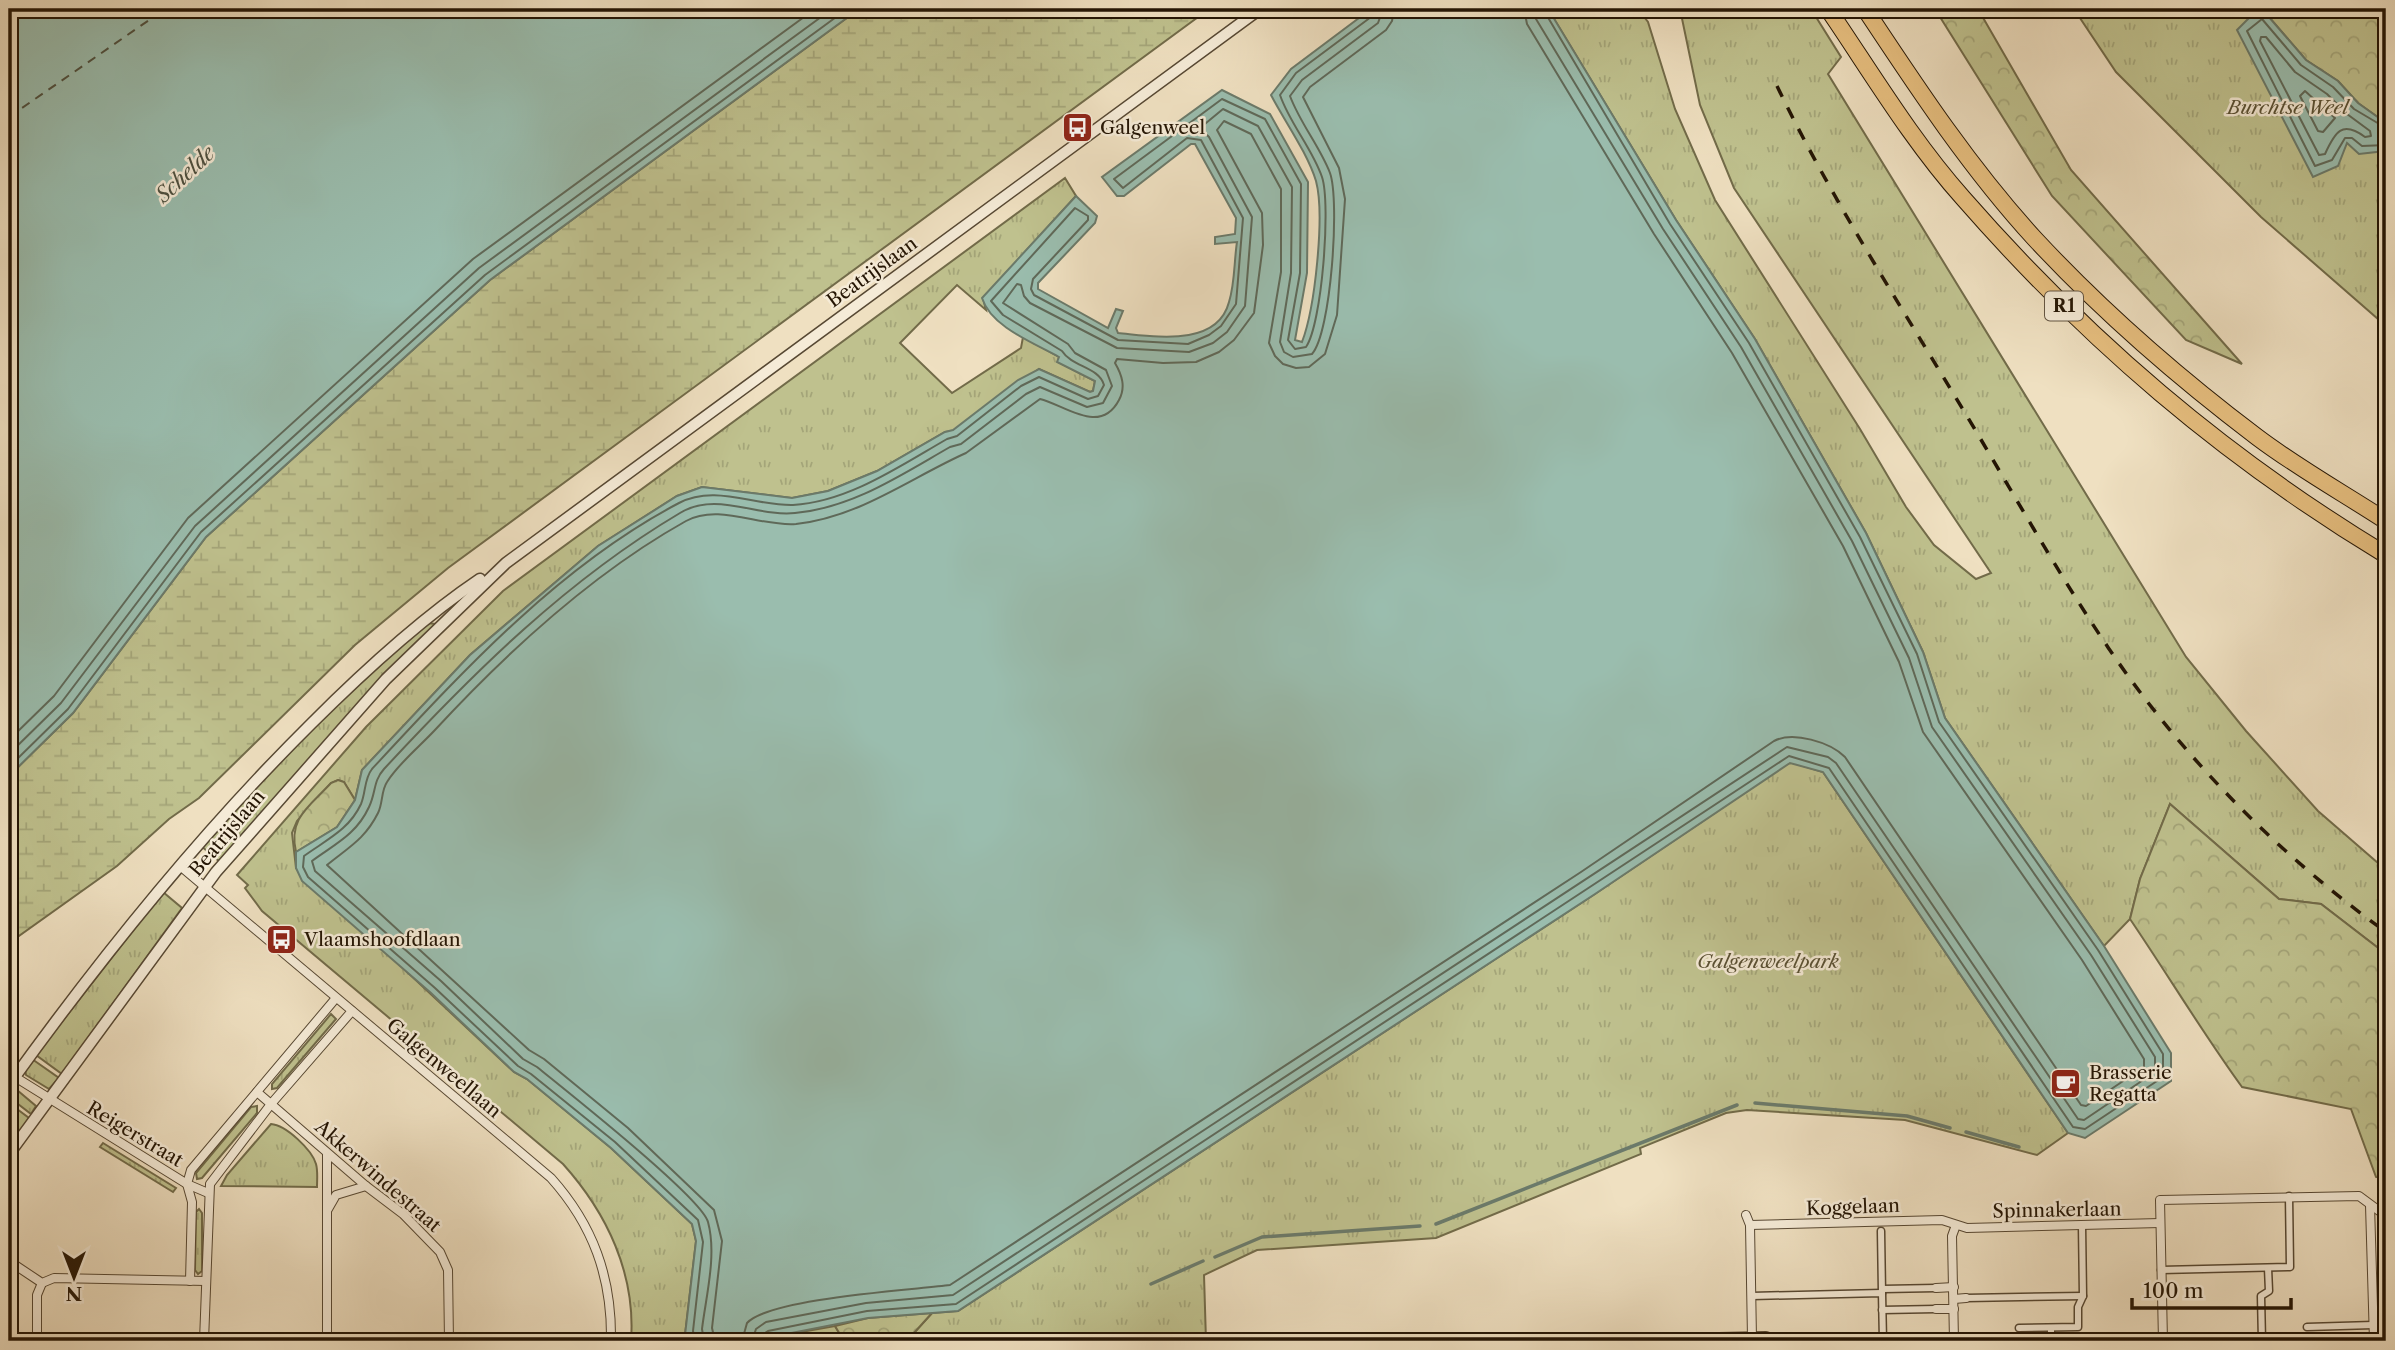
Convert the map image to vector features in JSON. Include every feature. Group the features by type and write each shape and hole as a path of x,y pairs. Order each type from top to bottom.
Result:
{"highway":[{"name":"R1","path":"1828,9 1961,197 2077,320 2143,381 2235,456 2276,486 2386,555"},
{"name":"R1","path":"1865,9 1949,135 2060,264 2175,372 2242,426 2386,521"}],"street":[{"name":"Beatrijslaan","path":"12,1081 90,975 180,866 253,782 346,689 477,581 506,563 1260,9"},
{"name":"Beatrijslaan","path":"9,1154 47,1098 205,887 386,679 506,563"},
{"name":"Galgenweellaan","path":"180,866 551,1178 564,1192 591,1235 604,1270 611,1341"},
{"path":"190,1281 192,1202 187,1184 191,1170 337,998"},
{"path":"204,1341 208,1193 215,1176 271,1104 352,1011"},
{"name":"Reigerstraat","path":"12,1081 47,1098 187,1184 208,1193"},
{"name":"Akkerwindestraat","path":"257,1092 327,1154 403,1214 440,1252 448,1270 449,1341"},
{"path":"327,1154 327,1341"},
{"path":"327,1211 336,1195 366,1186"},
{"path":"2161,1270 2290,1267 2289,1196"},
{"path":"2163,1341 2160,1200 2359,1196 2386,1216"},
{"path":"2370,1205 2374,1341"},
{"path":"1746,1215 1750,1226 1752,1339"},
{"name":"Koggelaan","path":"1750,1226 1881,1226 1942,1220 1956,1225"},
{"name":"Spinnakerlaan","path":"1956,1225 1967,1228 2160,1223"},
{"path":"1954,1341 1952,1236 1956,1225"},
{"path":"2019,1328 2078,1327 2078,1307 2083,1296 2082,1225"},
{"path":"1881,1226 1883,1341"},
{"path":"9,1261 42,1283"},
{"path":"2262,1341 2261,1296 2269,1291 2268,1268"},
{"path":"37,1341 37,1295 42,1283 54,1278 206,1281"},
{"path":"1752,1296 1847,1294 1954,1287"},
{"path":"1954,1299 2083,1296"},
{"path":"1884,1310 1954,1309"},
{"path":"2307,1327 2373,1325"},
{"path":"2051,1328 2052,1341"},
{"path":"1531,1341 1752,1339 1766,1336 1782,1341"}],"green space":[{"path":"859,9 1209,9 448,568 355,645 199,798 169,819 117,866 9,943 9,776 73,713 206,537 490,280"},
{"path":"1548,9 1638,9 1648,22 1675,109 1715,200 1860,429 1906,507 1934,545 1976,579 1991,573 1734,188 1700,105 1680,9 1811,9 1841,57 1828,74 2186,657 2246,731 2318,811 2386,870 2386,954 2321,904 2279,899 2170,804 2140,879 2130,919 2104,946 1945,718 1923,652 1866,533 1755,339 1676,220"},
{"path":"1935,9 1978,9 2071,170 2242,364 2186,340 2052,196"},
{"name":"Burchtse Weel","path":"2074,9 2386,9 2386,326 2261,217 2116,72"},
{"path":"2262,9 2386,9 2386,123 2358,103 2338,81 2306,60"},
{"path":"1065,178 1076,196 983,298 986,310 957,285 900,343 952,393 1021,348 1023,337 1059,357 1058,362 1095,381 1093,391 1039,369 953,431 945,432 877,471 828,491 792,498 702,487 677,496 598,546 470,655 362,770 355,800 344,782 338,780 331,783 297,821 292,833 296,868 514,1072 527,1079 611,1148 692,1224 696,1241 685,1335 690,1341 631,1341 629,1292 615,1246 593,1203 563,1164 262,911 245,888 248,885 237,875 366,727 503,591"},
{"path":"427,623 436,624 220,862 201,846 282,759"},
{"name":"Galgenweelpark","path":"1790,762 1823,772 2068,1133 2037,1155 1905,1120 1747,1110 1726,1113 1640,1148 1641,1154 1436,1238 1257,1250 1204,1275 1206,1341 879,1341 913,1334 932,1313 958,1311 1595,894"},
{"path":"338,780 344,782 355,800 337,827 296,852 295,830 302,814 331,783"},
{"path":"2170,804 2279,899 2321,904 2386,954 2386,1179 2376,1177 2351,1109 2242,1087 2130,919 2140,879"},
{"path":"163,892 182,908 62,1074 36,1055"},
{"path":"331,1014 336,1019 277,1088 272,1089 272,1084"},
{"path":"32,1059 59,1078 49,1089 26,1075 25,1069"},
{"path":"17,1090 36,1106 31,1114 9,1097 9,1091"},
{"path":"9,1103 29,1118 9,1148"},
{"path":"257,1106 257,1113 202,1178 197,1179 196,1173 251,1107"},
{"path":"271,1124 291,1133 314,1158 317,1187 221,1186 227,1175"},
{"path":"103,1143 176,1188 173,1192 100,1147"},
{"path":"199,1209 202,1213 202,1271 198,1274 195,1270 196,1212"},
{"path":"932,1313 913,1334 879,1341 841,1336 835,1326 868,1318"},
{"path":"835,1326 841,1336 866,1341 750,1341"}],"water":[{"name":"Schelde","path":"9,9 859,9 490,280 206,537 73,713 9,776"},
{"name":"Galgenweel","path":"1371,9 1548,9 1676,220 1755,339 1866,533 1923,652 1945,718 2104,946 2171,1053 2171,1081 2085,1138 2068,1133 1823,772 1790,763 1595,894 958,1311 868,1318 750,1341 690,1341 685,1335 696,1241 692,1224 611,1148 527,1079 514,1072 431,993 302,881 296,868 296,852 337,827 355,800 362,770 470,655 598,546 677,496 702,487 792,498 828,491 877,471 953,430 1018,380 1039,369 1093,391 1095,381 1057,362 1059,357 1004,326 994,317 982,298 1076,196 1097,216 1095,223 1038,283 1038,289 1108,328 1116,309 1123,311 1116,328 1118,333 1182,336 1212,327 1222,317 1229,302 1237,242 1215,244 1215,237 1235,234 1236,218 1195,144 1191,144 1124,196 1117,196 1102,177 1222,90 1270,114 1308,182 1307,273 1295,340 1302,342 1311,307 1317,262 1319,196 1307,159 1271,95 1291,69"},
{"path":"2258,9 2262,9 2306,60 2338,81 2358,103 2386,123 2385,151 2359,154 2347,143 2338,166 2313,177 2237,30"}],"waterway":[{"path":"1755,1103 1907,1116 1950,1128"},
{"path":"1436,1224 1737,1105"},
{"path":"1966,1132 2019,1147"},
{"path":"1215,1257 1262,1237 1420,1226"},
{"path":"1151,1284 1203,1261"}],"ferry route":[{"path":"9,117 165,9"}],"railway":[{"path":"1777,86 1818,166 1863,244 2054,562 2116,659 2175,736 2240,807 2310,873 2386,932"}],"place":[{"name":"Galgenweel","path":"1077,127"},
{"name":"Vlaamshoofdlaan","path":"281,939"},
{"name":"Brasserie Regatta","path":"2066,1083"}]}
